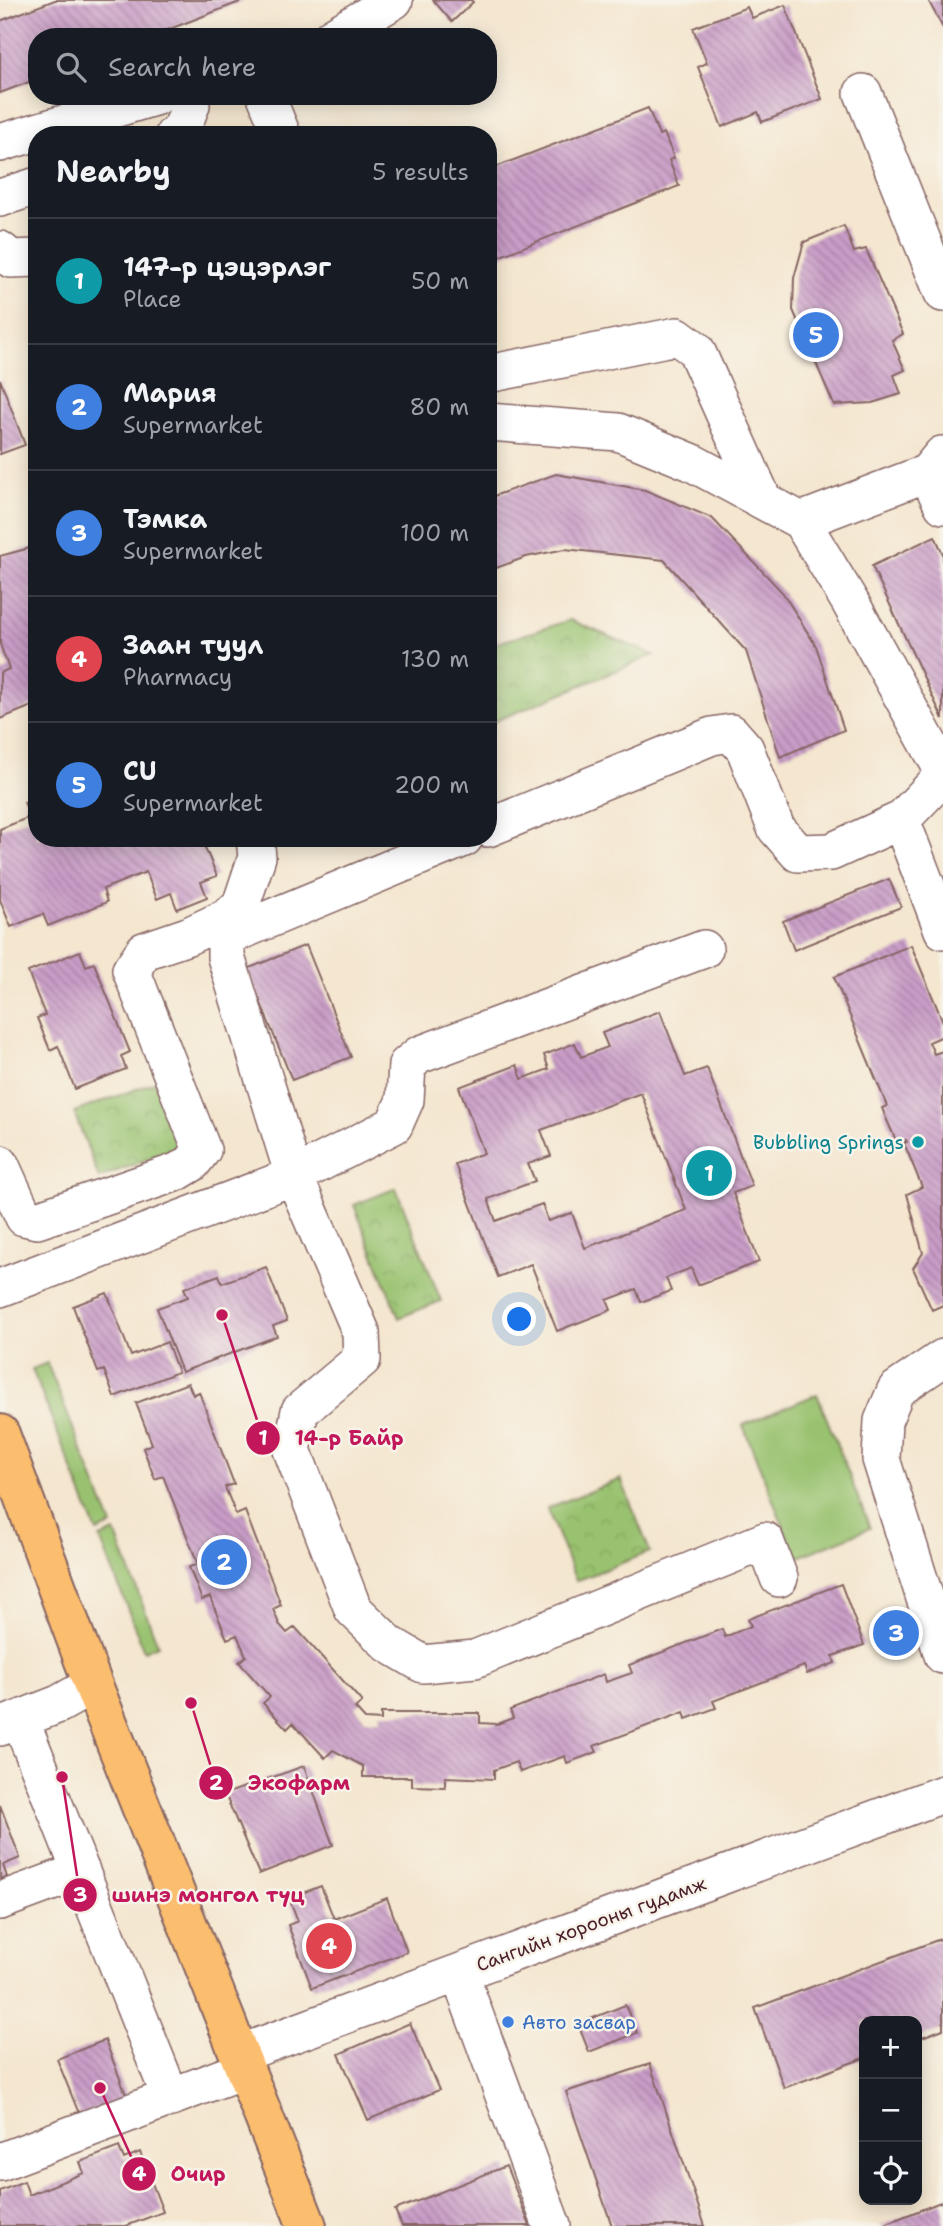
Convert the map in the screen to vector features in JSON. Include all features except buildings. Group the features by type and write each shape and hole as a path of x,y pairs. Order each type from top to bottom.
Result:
{"main road":[{"path":"0,1434 93,1685 307,2226"}],"street":[{"path":"347,28 394,0"},
{"path":"863,93 943,293"},
{"path":"270,105 278,126"},
{"path":"95,126 174,112"},
{"path":"0,143 28,138"},
{"path":"0,198 28,189"},
{"path":"0,250 11,259 28,258"},
{"path":"497,372 677,336 696,349 763,500"},
{"path":"497,423 618,432 691,462 802,521 943,771"},
{"path":"802,521 935,463 943,505"},
{"path":"497,824 712,736 731,733 745,749 776,828 798,853 831,852 901,820 943,776"},
{"path":"901,820 943,930"},
{"path":"256,847 257,857 241,905 226,937 226,957 294,1175 361,1332 362,1359 300,1411 292,1450 353,1609 389,1644 423,1664 475,1658 765,1541 779,1578"},
{"path":"226,937 442,847"},
{"path":"0,1164 24,1217 37,1220 177,1172 192,1163 202,1150 131,970 144,951 188,936 228,917 241,905"},
{"path":"0,1288 294,1175 394,1125 405,1100 407,1065 419,1055 704,949"},
{"path":"943,1358 896,1390 883,1421 881,1459 943,1656"},
{"path":"93,1685 59,1704 10,1723 81,1871 171,2098"},
{"name":"Сангийн хорооны гудамж","path":"0,2162 171,2098 242,2062 459,1973 943,1794"},
{"path":"0,1901 81,1871"},
{"path":"459,1973 552,2226"}],"green space":[{"path":"570,620 654,655 497,720 497,643"},
{"path":"155,1082 179,1147 99,1178 74,1112"},
{"path":"396,1188 441,1301 399,1318 354,1205"},
{"path":"47,1363 112,1526 97,1532 32,1369"},
{"path":"817,1394 870,1528 796,1558 743,1425"},
{"path":"621,1479 650,1552 576,1581 547,1508"},
{"path":"115,1532 158,1645 144,1651 100,1538"}],"place":[{"name":"CU","path":"816,335"},
{"name":"Bubbling Springs","path":"918,1142"},
{"name":"147-р цэцэрлэг","path":"709,1173"},
{"name":"14-р Байр","path":"222,1315"},
{"name":"Мария","path":"224,1562"},
{"name":"Тэмка","path":"896,1633"},
{"name":"Экофарм","path":"191,1703"},
{"name":"шинэ монгол түц","path":"62,1777"},
{"name":"Заан туул","path":"329,1946"},
{"name":"Авто засвар","path":"508,2022"},
{"name":"Очир","path":"100,2088"}]}
